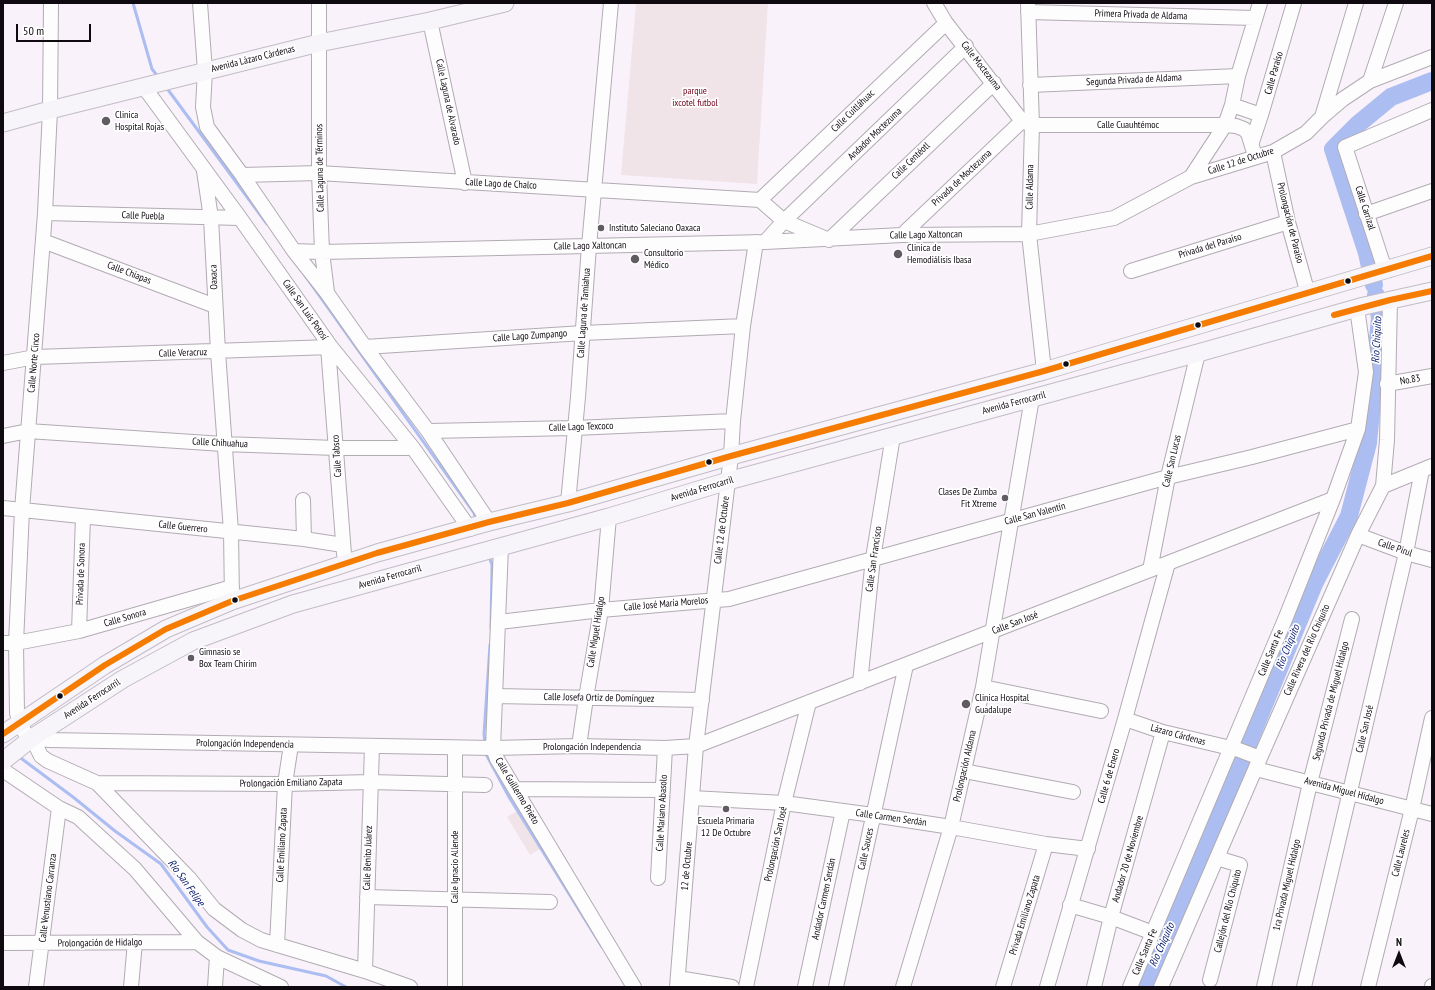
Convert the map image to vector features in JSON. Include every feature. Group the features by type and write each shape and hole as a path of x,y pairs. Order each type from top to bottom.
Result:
{"main road":[{"name":"Avenida Lázaro Cárdenas","path":"3,123 319,43 430,21 505,3"},
{"name":"Avenida Ferrocarril","path":"3,734 104,665 166,629 232,594 345,564 377,553 568,503 731,456 1044,371 1432,256"},
{"name":"Avenida Ferrocarril","path":"4,763 27,743 123,679 193,641 293,604 609,517 728,481 1250,339 1360,307 1432,291"},
{"path":"1241,313 1250,339"}],"street":[{"name":"Calle Norte Cinco","path":"20,723 16,703 10,643 35,357 45,213 50,110 51,3"},
{"path":"200,3 205,71 203,107 207,127 242,174 294,251 327,293 365,347 428,431 479,526"},
{"name":"Calle Laguna de Términos","path":"319,3 319,172 322,252 327,293"},
{"name":"Calle Laguna de Tamiahua","path":"568,503 589,246 612,3"},
{"name":"Calle Moctezuma","path":"934,3 946,22 1027,123"},
{"name":"Calle 12 de Octubre","path":"1191,176 1225,125 1232,105 1238,76 1260,3"},
{"name":"Calle Paraíso","path":"1252,142 1262,114 1294,3"},
{"path":"1322,116 1356,3"},
{"path":"1370,80 1396,3"},
{"name":"Primera Privada de Aldama","path":"1028,7 1255,18"},
{"name":"Calle Aldama","path":"1028,7 1030,85 1027,123 1030,234 1044,371"},
{"name":"Calle Laguna de Alvarado","path":"430,21 465,182"},
{"name":"Calle Cuitláhuac","path":"760,200 946,22"},
{"name":"Andador Moctezuma","path":"784,221 966,46"},
{"name":"Calle 12 de Octubre","path":"1030,234 1114,218 1191,176 1255,156 1273,152 1306,133 1322,116 1343,98 1370,80 1432,57"},
{"name":"Segunda Privada de Aldama","path":"1030,85 1238,76"},
{"name":"Calle Centéotl","path":"829,240 994,83"},
{"name":"Calle San Luis Potosí","path":"157,84 203,168 240,218 329,347 479,526"},
{"path":"1232,105 1262,114"},
{"name":"Calle Carrizal","path":"1382,271 1345,146 1432,110"},
{"name":"Calle Cuauhtémoc","path":"1027,123 1225,125 1236,126 1244,129 1248,133 1252,142"},
{"name":"Privada de Moctezuma","path":"902,235 1027,123"},
{"path":"1252,142 1255,156"},
{"name":"Prolongación de Paraíso","path":"1273,152 1288,222 1308,294"},
{"name":"Oaxaca","path":"203,168 211,218 215,306 230,531 232,594"},
{"name":"Calle Lago de Chalco","path":"242,174 319,172 760,200"},
{"path":"1366,214 1432,191"},
{"path":"760,200 784,221 829,240"},
{"name":"Calle Puebla","path":"45,213 240,218"},
{"path":"761,242 784,221"},
{"name":"Privada del Paraíso","path":"1131,271 1288,222"},
{"name":"Calle Lago Xaltoncan","path":"294,251 322,252 761,242 829,240 902,235 1030,234"},
{"name":"Calle Chiapas","path":"43,240 215,306"},
{"name":"Calle 12 de Octubre","path":"696,746 731,456 733,421 743,326 761,242"},
{"name":"Calle Rivera del Río Chiquito","path":"1161,987 1217,858 1248,756 1383,486 1387,440 1387,301"},
{"name":"Calle Santa Fe","path":"1130,987 1153,933 1248,756 1333,499 1358,429 1366,372 1360,307"},
{"name":"Calle Lago Zumpango","path":"365,347 583,333 743,326"},
{"name":"Calle Veracruz","path":"3,363 35,357 218,352 329,347"},
{"name":"Calle Tabsco","path":"329,347 345,564"},
{"name":"Calle San Lucas","path":"1150,570 1168,477 1198,353"},
{"name":"No.83","path":"1387,384 1432,376"},
{"name":"Prolongación Aldama","path":"903,987 951,827 983,687 1032,398"},
{"name":"Calle Lago Texcoco","path":"428,431 575,428 733,421"},
{"name":"Calle San Valentín","path":"714,600 729,599 1168,477 1358,429"},
{"name":"Calle Chihuahua","path":"3,436 28,431 224,444 336,448 414,448"},
{"name":"Calle San Francisco","path":"860,683 873,558 893,436"},
{"path":"1383,486 1427,468"},
{"name":"Calle San José","path":"1304,987 1427,468"},
{"name":"Calle San José","path":"696,746 1333,499"},
{"path":"304,500 304,539"},
{"name":"Calle Guerrero","path":"3,508 304,539 343,545"},
{"name":"Privada de Sonora","path":"79,631 83,517"},
{"name":"Calle Miguel Hidalgo","path":"579,746 601,610 609,517"},
{"name":"Calle Pirul","path":"1358,535 1406,553 1432,560"},
{"name":"Calle Guillermo Prieto","path":"492,548 499,622 495,696 486,748 497,759 634,987"},
{"name":"Calle 6 de Enero","path":"1047,987 1070,905 1088,849 1168,563"},
{"name":"Calle Sonora","path":"10,643 79,631 232,594"},
{"name":"Calle José María Morelos","path":"499,622 601,610 714,600"},
{"name":"Segunda Privada de Miguel Hidalgo","path":"1310,783 1352,619"},
{"name":"Calle Sauces","path":"836,987 906,665"},
{"path":"983,687 1101,712"},
{"name":"Calle Josefa Ortiz de Domínguez","path":"495,696 702,700"},
{"name":"Prolongación San José","path":"746,987 784,803 809,702"},
{"name":"Calle Laureles","path":"1368,987 1412,809 1432,718"},
{"name":"Lázaro Cárdenas","path":"1125,719 1163,732 1248,756"},
{"path":"20,723 26,733 27,743 48,761 97,784 189,878 214,909 242,930 262,940 365,971 410,987"},
{"name":"Andador 20 de Noviembre","path":"1094,987 1111,917 1163,732"},
{"name":"Prolongación Independencia","path":"27,743 49,740 455,748 579,746 665,748 696,746"},
{"name":"Calle Emiliano Zapata","path":"277,945 285,784 291,745"},
{"name":"Calle Benito Juárez","path":"365,971 372,746"},
{"name":"12 de Octubre","path":"678,983 696,746"},
{"name":"Calle Ignacio Allende","path":"455,748 455,987"},
{"name":"Calle Mariano Abasolo","path":"658,878 665,748"},
{"name":"Avenida Miguel Hidalgo","path":"1248,756 1310,783 1432,814"},
{"path":"4,763 59,808 78,817 135,869 197,942 217,957 281,987"},
{"path":"964,771 1073,792"},
{"name":"Prolongación Emiliano Zapata","path":"97,784 285,784 370,782 485,785"},
{"name":"1ra Privada Miguel Hidalgo","path":"1264,987 1310,783"},
{"path":"516,790 663,790"},
{"name":"Calle Carmen Serdán","path":"692,798 784,803 873,815 1046,844 1088,849"},
{"name":"Calle Venustiano Carranza","path":"36,987 59,808"},
{"name":"Andador Carmen Serdán","path":"805,987 843,811"},
{"name":"Privada Emiliano Zapata","path":"1003,987 1046,844"},
{"name":"Callejón del Río Chiquito","path":"1210,980 1240,865 1217,858"},
{"path":"367,898 550,902"},
{"path":"1070,905 1111,917 1153,933"},
{"path":"131,987 135,942"},
{"name":"Prolongación de Hidalgo","path":"3,943 197,942"},
{"path":"215,987 217,957"},
{"path":"678,983 732,987"}],"green space":[{"name":"parque ixcotel futbol","path":"636,3 768,3 757,184 621,175"},
{"path":"523,807 547,845 530,855 507,817"}],"waterway":[{"path":"133,3 152,69 159,78"},
{"name":"Rio Chiquito","path":"1374,285 1367,253 1333,149 1357,125 1391,97 1432,81"},
{"path":"166,87 267,224"},
{"path":"306,277 474,513 476,520"},
{"name":"Rio Chiquito","path":"1144,987 1207,843 1314,584 1349,516 1368,443 1380,318 1376,295"},
{"path":"489,556 492,565 491,628"},
{"path":"485,744 484,734 490,645"},
{"path":"485,751 509,797 602,947"},
{"name":"Río San Felipe","path":"18,756 73,797 115,831 161,864 207,927 228,950 259,961 326,976 346,987"}],"transit line":[{"path":"3,734 105,665 166,629 232,601 377,553 489,522 568,503 731,456 1044,371 1432,256"},
{"path":"1334,315 1390,300 1432,291"}],"place":[{"name":"Clinica Hospital Rojas","path":"106,121"},
{"name":"Instituto Saleciano Oaxaca","path":"601,228"},
{"name":"Clinica de Hemodiálisis Ibasa","path":"898,254"},
{"name":"Consultorio Médico","path":"635,259"},
{"name":"Clases De Zumba Fit Xtreme","path":"1005,498"},
{"name":"Gimnasio se Box Team Chirim","path":"191,658"},
{"name":"Clinica Hospital Guadalupe","path":"966,704"},
{"name":"Escuela Primaria 12 De Octubre","path":"726,809"}]}
